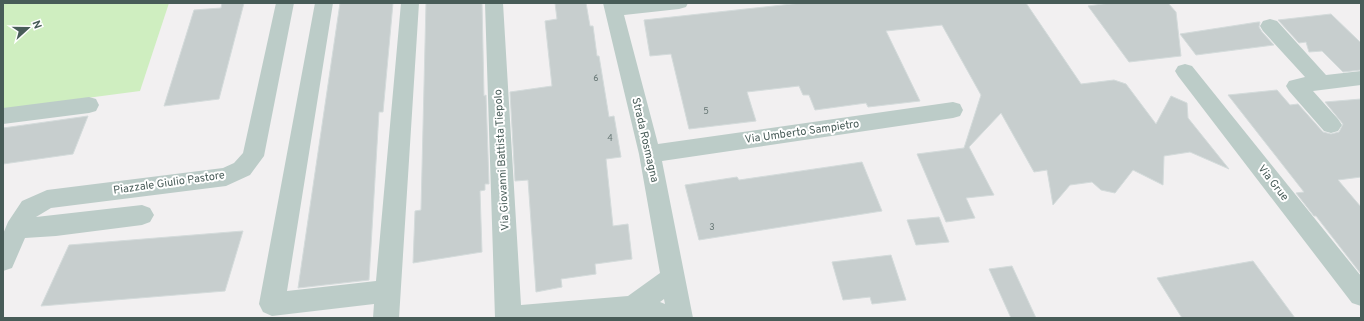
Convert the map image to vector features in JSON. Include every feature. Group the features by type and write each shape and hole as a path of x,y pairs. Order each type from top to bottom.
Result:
{"street":[{"name":"Piazzale Giulio Pastore","path":"3,260 16,229 30,208 47,199 226,177 242,169 253,156 285,3"},
{"path":"324,3 272,304 387,291"},
{"path":"386,318 410,3"},
{"name":"Via Giovanni Battista Tiepolo","path":"494,3 508,318"},
{"path":"613,7 679,3"},
{"name":"Strada Rosmagna","path":"613,7 650,154 680,318"},
{"path":"1270,26 1322,83"},
{"name":"Via Grue","path":"1185,71 1361,295"},
{"path":"1331,125 1296,86 1361,78"},
{"path":"3,116 89,105"},
{"name":"Via Umberto Sampietro","path":"650,154 953,110"},
{"path":"16,229 142,216"},
{"path":"633,307 673,278"},
{"path":"508,318 633,307 664,316 666,318"}],"green space":[{"path":"3,3 169,3 140,91 3,109"}],"building":[{"path":"222,3 244,3 219,99 164,106 194,10 221,8"},
{"path":"340,3 393,3 383,112 379,112 369,280 298,288"},
{"path":"426,3 482,3 484,96 486,95 489,184 485,184 485,190 480,191 482,252 413,263 415,211 421,210"},
{"path":"555,3 586,3 590,26 593,26 597,56 599,56 609,117 614,116 621,157 606,159 613,226 628,224 632,259 595,264 596,274 561,279 562,287 536,292 528,180 515,181 510,92 552,86 545,21 557,19"},
{"path":"801,3 1026,3 1081,84 1114,80 1126,84 1156,124 1171,96 1187,103 1188,118 1229,169 1190,152 1164,156 1163,185 1133,170 1115,193 1101,190 1092,182 1070,185 1053,205 1047,170 1034,172 1001,113 969,147 994,195 966,198 975,218 946,222 917,154 964,148 981,95 942,25 886,31 920,101 868,107 866,103 815,110 809,95 803,95 799,86 747,92 756,121 689,129 671,54 650,56 644,20"},
{"path":"1110,3 1168,3 1176,12 1181,56 1129,62 1088,6"},
{"path":"1331,14 1361,43 1361,70 1343,72 1322,51 1309,52 1306,42 1299,43 1278,20"},
{"path":"1260,22 1259,27 1262,32 1274,45 1196,55 1180,34"},
{"path":"1277,90 1290,105 1298,104 1323,132 1331,134 1339,132 1343,124 1325,102 1361,99 1361,177 1338,180 1361,207 1361,274 1316,216 1314,216 1296,193 1304,192 1228,95"},
{"path":"88,116 73,154 3,164 3,128"},
{"path":"862,162 882,211 699,240 685,185 737,177 739,180"},
{"path":"939,217 949,242 916,245 907,220"},
{"path":"243,231 225,291 41,306 69,245"},
{"path":"891,255 906,300 872,304 870,297 843,300 832,262"},
{"path":"1253,261 1295,318 1182,318 1157,278"},
{"path":"1012,266 1036,318 1011,318 989,269"}]}
